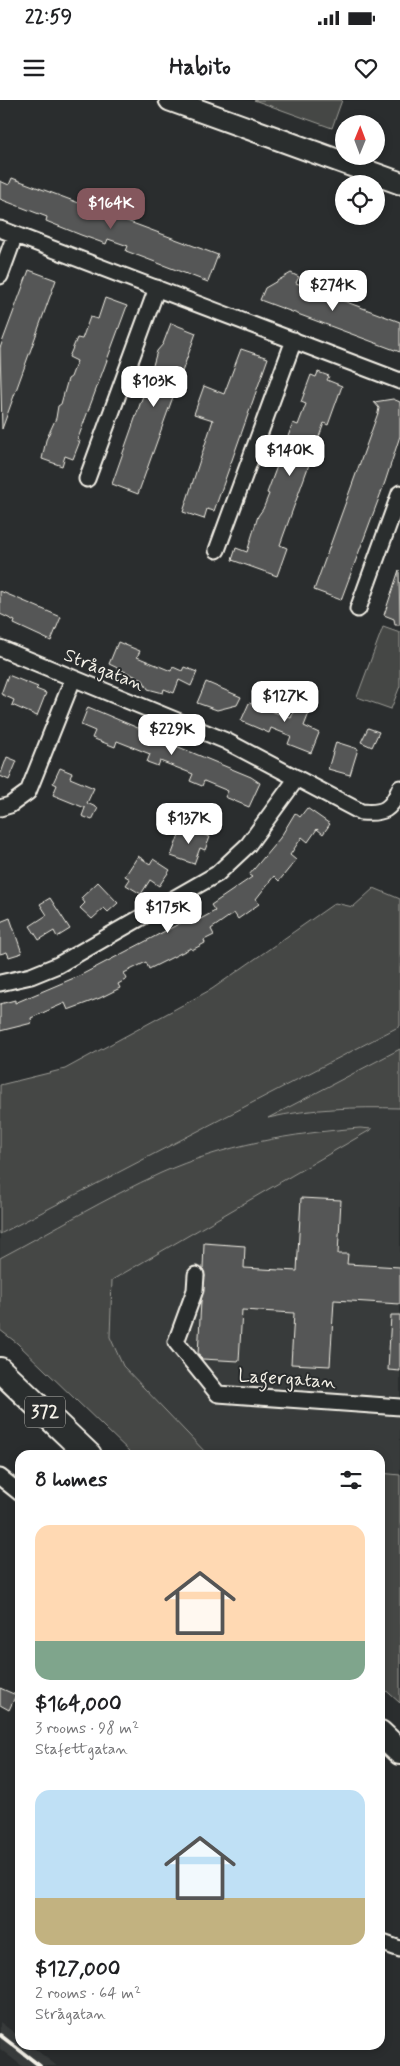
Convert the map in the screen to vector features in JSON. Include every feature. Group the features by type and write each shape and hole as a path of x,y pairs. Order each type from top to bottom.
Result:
{"main road":[{"path":"170,100 400,183"},
{"name":"372","path":"0,1370 84,1450"},
{"path":"385,1738 400,1752"}],"street":[{"path":"0,229 400,380"},
{"path":"0,276 15,235"},
{"path":"87,479 157,288"},
{"path":"217,550 294,340"},
{"path":"358,609 400,494"},
{"name":"Strågatan","path":"0,648 226,741 360,812 376,813 391,806 400,788"},
{"path":"0,808 10,805 28,792 73,679"},
{"path":"0,983 31,976 58,965 217,874 248,845 298,778"},
{"name":"Lagergatan","path":"196,1275 195,1290 176,1342 218,1394 400,1407"},
{"path":"0,1477 15,1489"},
{"path":"385,1944 400,1949"}],"shaded area":[{"path":"254,100 342,100 335,115 332,128"},
{"path":"383,627 400,633 400,686 391,709 357,697"},
{"path":"374,888 400,899 400,1026 0,1234 0,1085 65,1069 212,989 335,903 353,907"},
{"path":"400,1026 400,1049 270,1117 316,1110 359,1107 400,1108 400,1475 385,1474 385,1450 203,1450 123,1366 110,1337 112,1280 372,1128 318,1131 279,1137 243,1146 163,1172 0,1258 0,1234"},
{"path":"400,1049 400,1108 334,1109 268,1118"},
{"path":"372,1129 112,1280 110,1337 123,1366 203,1450 128,1450 17,1343 0,1330 0,1258 120,1193 185,1163 259,1142 335,1130"},
{"path":"385,1474 400,1475 400,1703 385,1690"},
{"path":"0,2022 15,2033 15,2050 36,2050 57,2066 22,2066 0,2049"}],"building":[{"path":"12,178 218,255 208,282 126,251 128,246 108,239 106,244 81,235 46,221 47,217 0,199 0,181 9,185"},
{"path":"29,270 56,280 2,429 0,348"},
{"path":"291,273 299,277 296,283 400,322 400,352 260,300 265,288"},
{"path":"105,298 127,306 77,441 80,441 73,459 65,456 62,466 42,459 46,440 56,418 58,406 61,404 68,379 71,377 77,361 69,357 77,338 82,339 90,317 98,319"},
{"path":"171,323 196,333 138,494 112,484 145,390 144,386 150,376 157,351 163,344"},
{"path":"241,349 268,358 214,511 207,509 204,519 183,512 213,420 194,414 204,386 224,394"},
{"path":"318,372 329,376 327,380 342,386 328,425 324,423 280,545 287,548 277,576 232,560 236,548 247,552 258,516 269,494 267,493 293,423 298,425 306,404 301,402 311,375 316,377"},
{"path":"393,399 400,402 400,436 341,600 314,590 378,413 379,408 374,402"},
{"path":"399,570 400,625 395,625 394,619 384,615"},
{"path":"0,591 61,617 51,641 14,624 15,621 0,614"},
{"path":"118,642 140,651 137,657 171,671 173,667 182,671 184,667 197,672 191,686 179,680 174,693 164,689 163,693 148,689 143,680 109,664"},
{"path":"8,675 38,687 36,689 46,693 37,716 12,705 14,700 1,694"},
{"path":"206,682 241,697 237,705 217,710 197,703"},
{"path":"300,694 314,700 304,726 319,733 311,753 288,744 291,736 271,728 269,733 241,721 249,703 291,718"},
{"path":"88,707 138,728 151,724 147,732 157,738 251,777 260,783 249,807 225,797 228,791 204,781 202,786 190,781 193,774 160,761 158,766 147,762 150,754 117,741 115,747 92,738 95,731 81,725"},
{"path":"368,728 379,732 372,747 361,742"},
{"path":"336,742 358,749 350,775 328,769"},
{"path":"7,757 17,761 9,780 0,776"},
{"path":"60,768 72,773 70,778 94,788 87,803 98,808 92,820 82,816 85,808 53,795 57,785 53,783"},
{"path":"307,808 330,824 323,834 317,829 308,842 302,837 290,855 296,860 279,881 274,876 256,899 259,904 238,919 234,913 211,929 214,935 204,940 205,943 192,950 191,948 149,969 146,962 124,973 127,979 118,984 120,988 100,998 68,1010 65,1003 31,1018 32,1023 0,1031 0,1004 15,1000 15,1003 81,975 192,917 195,922 215,911 211,905 252,877 249,875 280,838 295,813 300,817"},
{"path":"182,827 210,837 205,850 200,848 194,864 171,856"},
{"path":"138,856 150,864 153,859 170,870 159,886 150,880 141,894 126,885 130,879 125,876"},
{"path":"98,882 118,903 108,912 104,908 92,919 80,908 85,903 81,898"},
{"path":"50,898 70,929 57,937 54,931 39,940 30,926 47,915 40,904"},
{"path":"10,918 22,953 9,957 7,952 0,954 0,922"},
{"path":"301,1198 341,1200 338,1254 348,1254 347,1264 400,1267 400,1304 334,1300 330,1366 291,1364 294,1313 242,1310 239,1361 202,1359 198,1354 201,1301 205,1276 203,1269 204,1243 245,1246 244,1268 297,1271"},
{"path":"391,1315 400,1315 400,1371 388,1370"},
{"path":"0,1688 15,1695 9,1710 0,1705"}],"railway":[{"path":"0,2035 15,2047"},
{"path":"19,2050 40,2066"}]}
